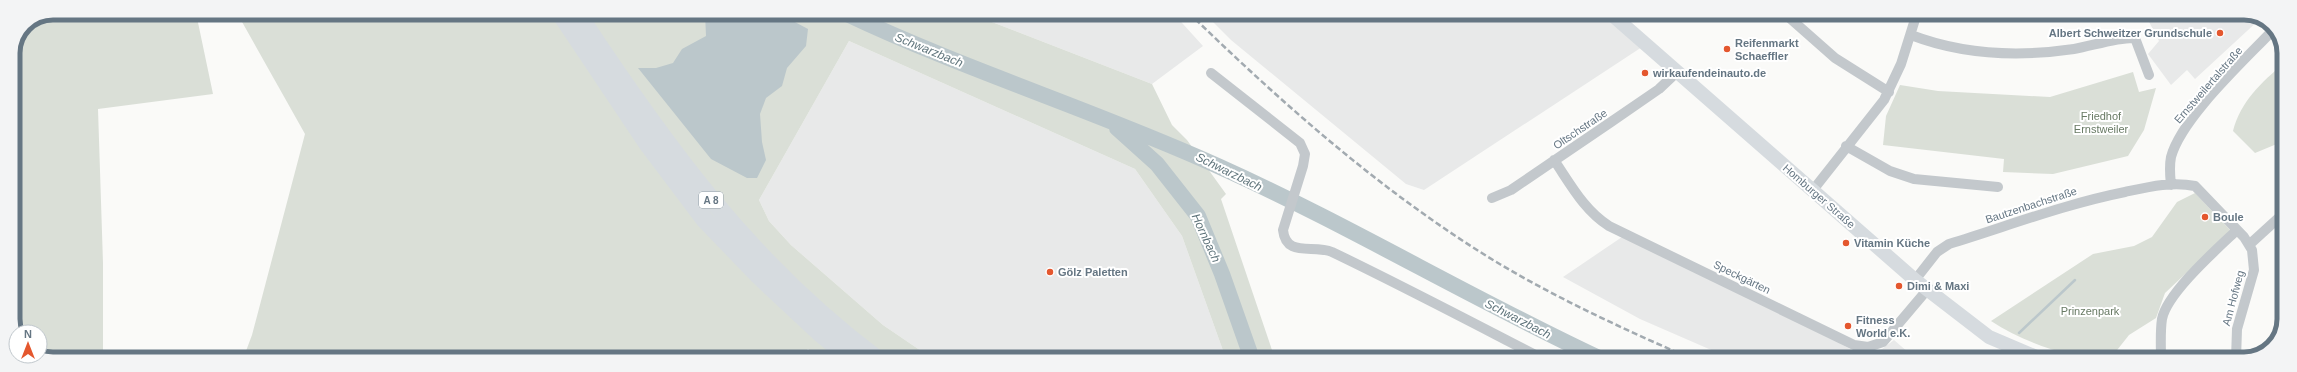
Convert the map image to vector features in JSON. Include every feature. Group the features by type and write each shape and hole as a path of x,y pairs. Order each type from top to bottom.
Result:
{"highway":[{"name":"A 8","path":"565,20 647,143 705,220 759,276 821,334 843,352"},
{"name":"A 8","path":"582,20 657,131 720,211 767,263 824,316 868,352"},
{"path":"821,334 837,352"}],"main road":[{"name":"Homburger Straße","path":"1618,20 1927,290 1989,337 2024,352"}],"street":[{"path":"1792,20 1835,58 1889,92"},
{"path":"1813,190 1846,146 1877,110 1889,92 1901,64 1915,20"},
{"name":"Ernstweilertalstraße","path":"2170,185 2169,168 2171,158 2187,125 2270,33"},
{"path":"1911,36 1940,45 2000,54 2053,52 2135,38 2149,75"},
{"name":"Oltschstraße","path":"1492,198 1511,190 1648,96 1677,72"},
{"path":"1211,74 1300,143 1304,154 1299,182 1283,230 1284,239 1290,246 1330,252 1529,352"},
{"path":"1846,146 1890,171 1914,179 1998,187"},
{"name":"Speckgärten","path":"1554,160 1583,204 1609,226 1854,345 1868,347 1883,342 1927,290"},
{"path":"2170,185 2195,186 2250,244 2277,219"},
{"name":"Bautzenbachstraße","path":"1915,280 1937,252 1949,244 2059,208 2103,196 2170,185"},
{"path":"2161,352 2162,318 2166,307 2186,281 2237,230"},
{"name":"Am Hofweg","path":"2236,352 2237,329 2254,270 2250,244"}],"shaded area":[{"path":"705,20 791,20 808,29 806,46 787,68 782,86 766,98 760,114 762,142 766,160 757,178 747,178 711,159 638,68 656,68 673,63 682,49 706,36"},
{"path":"988,20 1179,20 1203,46 1152,84"},
{"path":"1211,20 1612,20 1642,47 1424,190 1406,184 1231,40"},
{"path":"2148,20 2248,20 2256,22 2195,79 2187,70 2171,85 2148,54 2159,41"},
{"path":"849,41 1135,169 1182,236 1223,352 923,352 883,325 791,245 769,221 759,200"},
{"path":"1622,237 1822,333 1855,352 1716,352 1640,319 1563,277"},
{"path":"1894,340 1908,352 1872,352 1882,349"}],"green space":[{"path":"53,20 197,20 213,94 98,109 103,263 103,352 49,352 48,324 21,324 20,321 20,53 23,40 35,26 40,23"},
{"path":"241,20 988,20 1152,84 1172,125 1187,140 1226,194 1221,199 1273,352 1223,352 1182,236 1135,169 849,41 759,200 769,221 791,245 883,325 923,352 811,352 808,349 805,352 246,352 252,335 305,134"},
{"path":"2277,69 2277,144 2255,153 2233,131 2241,111 2253,93"},
{"name":"Friedhof Ernstweiler","path":"2133,72 2139,92 2156,88 2144,130 2128,156 2053,174 2003,172 2004,159 1883,145 1886,116 1900,85 1938,91 2050,97"},
{"name":"Prinzenpark","path":"2195,193 2231,231 2165,293 2156,318 2129,335 2116,352 2061,352 2033,343 1991,321 2093,254 2134,246 2152,237 2177,202"}],"waterway":[{"name":"Schwarzbach","path":"860,20 938,54 1127,127 1220,167 1316,213 1505,312 1586,352"},
{"name":"Hornbach","path":"1117,128 1157,164 1198,216 1222,274 1250,352"},
{"path":"2019,333 2075,280"}],"railway":[{"path":"1196,20 1261,81 1336,147 1415,208 1521,277 1618,326 1676,352"}],"place":[{"name":"Albert Schweitzer Grundschule","path":"2220,33"},
{"name":"Reifenmarkt Schaeffler","path":"1727,49"},
{"name":"wirkaufendeinauto.de","path":"1645,73"},
{"name":"Boule","path":"2205,217"},
{"name":"Vitamin Küche","path":"1846,243"},
{"name":"Gölz Paletten","path":"1050,272"},
{"name":"Dimi & Maxi","path":"1899,286"},
{"name":"Fitness World e.K.","path":"1848,326"}]}
